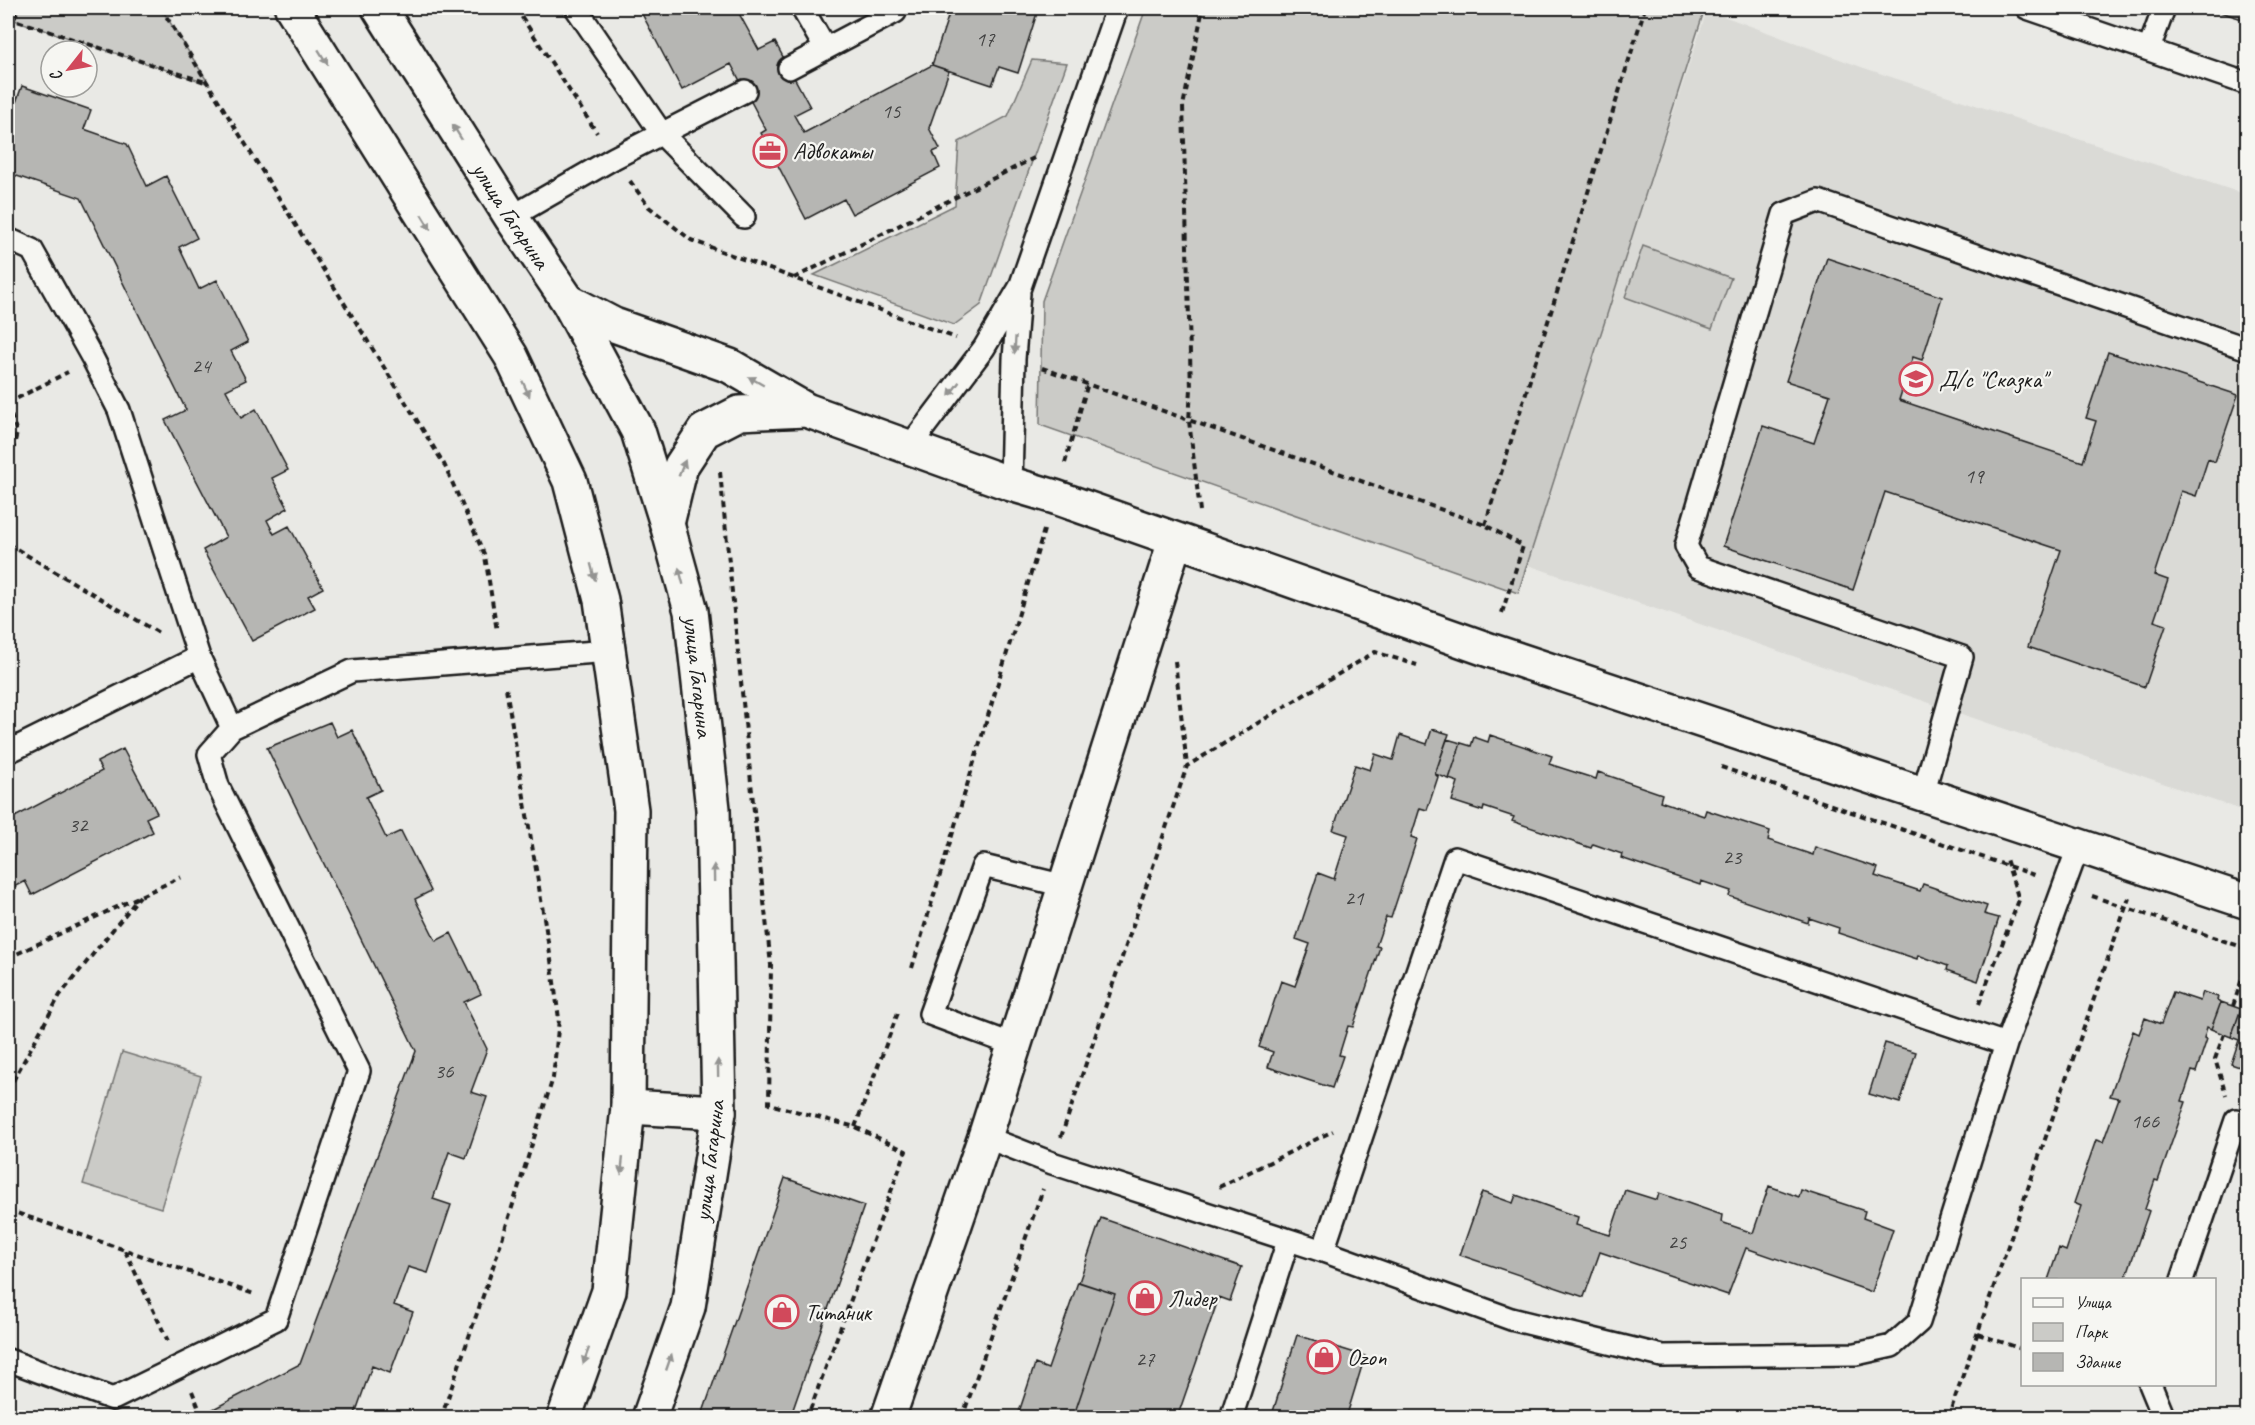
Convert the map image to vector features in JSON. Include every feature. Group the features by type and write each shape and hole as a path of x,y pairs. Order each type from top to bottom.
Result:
{"main road":[{"path":"292,8 511,356 570,481 601,600 631,810 628,1107 609,1291 564,1418"},
{"name":"улица Гагарина","path":"379,8 511,217 568,301 638,431 668,524 691,611 713,809 719,1112 688,1307 649,1418"},
{"path":"568,301 614,325 730,366 806,410 1011,484 1054,497 1492,651 2247,902"},
{"path":"668,524 681,466 704,431 739,413 806,410"},
{"path":"888,1418 985,1137 1065,886 1190,546"},
{"path":"628,1107 719,1112"}],"lane":[{"path":"576,8 662,134 744,217"},
{"path":"802,8 825,48"},
{"path":"789,68 895,12 896,8"},
{"path":"910,446 984,348 1020,287 1117,8"},
{"path":"2027,8 2247,84"},
{"path":"2149,49 2164,8"},
{"path":"511,217 614,158 745,91"},
{"path":"1923,794 1962,657 1698,567 1686,546 1784,214 1818,201 2247,349"},
{"path":"8,239 32,250 119,410 200,657 232,728"},
{"path":"1011,484 1014,359 1020,287"},
{"path":"8,1360 113,1399 276,1319 359,1071 218,786 209,754 232,728 352,671 609,651"},
{"path":"8,752 200,657"},
{"path":"985,1137 1052,1163 1323,1251 1511,1319 1662,1356 1857,1354 1892,1346 1919,1322 2006,1044 2079,845"},
{"path":"1323,1251 1455,858 2006,1044"},
{"path":"1014,1045 930,1014 983,866 1065,886"},
{"path":"2183,1278 2236,1120 2247,1124"},
{"path":"1231,1418 1288,1241"},
{"path":"2151,1386 2164,1418"}],"path":[{"path":"8,38 18,8"},
{"path":"516,8 614,158 649,207 691,240 984,348"},
{"path":"1190,546 1191,389 1183,106 1203,8"},
{"path":"1485,525 1645,8"},
{"path":"8,18 208,84"},
{"path":"794,278 1045,153"},
{"path":"8,470 17,433 8,404 93,359"},
{"path":"1014,359 1088,383 1485,525 1522,546 1492,651"},
{"path":"912,971 1088,383"},
{"path":"720,464 735,635 771,965 770,1104 855,1127 906,1151 807,1418"},
{"path":"8,544 200,657"},
{"path":"1187,766 1375,652 1418,665"},
{"path":"962,1418 1052,1163 1187,766 1174,657"},
{"path":"1717,766 2040,877"},
{"path":"1979,1005 2019,900 1999,836 2003,820"},
{"path":"1948,1418 2140,866"},
{"path":"8,958 181,877"},
{"path":"2083,892 2247,949"},
{"path":"8,1090 60,995 140,896"},
{"path":"2233,1006 2247,961"},
{"path":"855,1127 901,1005"},
{"path":"2224,1034 2215,1059 2226,1096"},
{"path":"1218,1187 1336,1129"},
{"path":"8,1210 281,1303"},
{"path":"125,1250 203,1418"},
{"path":"1978,1334 2021,1349"},
{"path":"1833,1412 1850,1418"}],"shaded area":[{"name":"Д/с \"Сказка\"","path":"1707,10 1864,68 2247,195 2247,812 1525,564"}],"green space":[{"path":"8,8 161,8 209,84 99,48 99,39 72,39 8,18"},
{"path":"1146,8 1705,8 1518,593 1040,425 1042,301"},
{"path":"1032,60 1067,63 981,305 954,325 814,275 955,205 959,142 1008,116"},
{"path":"1643,246 1731,278 1712,329 1625,297"},
{"path":"122,1052 201,1076 161,1208 83,1184"}],"building":[{"path":"639,8 736,8 759,50 775,42 810,107 794,115 804,133 932,65 949,71 929,128 940,149 933,152 940,168 852,214 844,199 806,219 761,133 766,130 731,64 682,90"},
{"path":"951,8 1020,8 1037,13 1018,73 999,67 992,85 932,65"},
{"path":"2208,8 2248,8 2248,21"},
{"path":"22,86 39,92 39,99 59,99 91,110 84,129 127,144 147,186 166,176 197,238 179,247 199,289 217,280 248,342 231,351 246,380 226,390 241,418 256,409 288,470 272,478 288,508 267,520 274,534 289,526 323,588 308,596 315,608 252,641 203,550 226,537 165,420 186,410 81,198 8,173 8,102 15,105"},
{"path":"1827,258 1942,297 1922,360 1913,357 1899,400 2083,462 2096,421 2086,418 2108,352 2238,395 2215,462 2208,459 2196,496 2181,491 2154,575 2168,580 2154,621 2166,625 2145,687 2028,647 2061,550 1885,492 1853,590 1723,546 1763,426 1814,443 1830,395 1786,381"},
{"path":"330,722 337,737 352,730 381,790 366,797 386,838 401,831 431,891 415,899 436,941 451,933 481,994 464,1002 487,1049 471,1092 487,1097 466,1158 449,1152 433,1199 451,1205 428,1273 408,1267 394,1305 413,1312 390,1373 372,1366 355,1414 348,1418 196,1418 300,1364 416,1051 267,748"},
{"path":"1432,729 1449,734 1435,774 1438,777 1427,810 1420,808 1411,837 1417,839 1391,918 1386,917 1376,946 1380,947 1353,1027 1348,1026 1339,1055 1343,1056 1332,1088 1268,1067 1273,1052 1259,1047 1281,981 1295,986 1310,944 1296,939 1318,873 1334,879 1348,835 1333,830 1355,765 1370,770 1375,754 1393,760 1400,735 1427,744"},
{"path":"1490,735 1552,756 1549,764 1596,779 1598,772 1662,794 1660,801 1704,816 1706,810 1770,831 1768,840 1813,855 1815,847 1878,868 1875,876 1920,891 1923,884 1987,906 1984,914 1999,918 1978,981 1947,970 1948,966 1918,955 1917,959 1838,933 1839,928 1809,918 1808,923 1729,896 1731,891 1701,881 1700,885 1621,858 1622,854 1593,844 1591,848 1512,821 1514,817 1484,807 1483,811 1452,801 1458,782 1449,779 1461,743 1471,746 1474,737 1488,742"},
{"path":"1447,739 1461,743 1449,779 1435,774"},
{"path":"123,749 157,813 146,818 153,832 32,895 25,881 8,890 8,807 13,818 102,771 97,762"},
{"path":"2173,992 2200,1001 2203,992 2218,997 2217,1000 2221,1002 2211,1029 2207,1027 2204,1038 2207,1039 2196,1072 2192,1071 2182,1101 2186,1102 2158,1181 2155,1180 2145,1209 2149,1211 2126,1278 2049,1278 2059,1248 2066,1251 2081,1206 2074,1203 2096,1140 2103,1142 2119,1098 2110,1096 2133,1031 2139,1034 2145,1018 2161,1024"},
{"path":"2221,1002 2241,1009 2231,1037 2211,1029"},
{"path":"2242,1006 2248,1008 2248,1070 2231,1064 2239,1040 2231,1037"},
{"path":"1885,1043 1916,1052 1900,1103 1869,1094"},
{"name":"Титаник","path":"785,1178 864,1206 790,1418 701,1418"},
{"path":"1769,1186 1799,1197 1801,1190 1865,1211 1863,1218 1893,1229 1872,1292 1746,1248 1728,1295 1600,1252 1584,1297 1460,1255 1482,1192 1513,1203 1516,1195 1578,1217 1576,1225 1610,1235 1625,1190 1657,1200 1659,1193 1722,1215 1721,1222 1753,1233"},
{"path":"1101,1218 1242,1267 1230,1301 1219,1297 1177,1418 1073,1418 1115,1294 1079,1282"},
{"path":"1078,1282 1115,1294 1073,1418 1017,1418 1035,1364 1048,1369"},
{"path":"1297,1335 1365,1356 1346,1418 1271,1418"}],"place":[{"name":"Адвокаты","path":"770,151"},
{"name":"Д/с \"Сказка\"","path":"1916,379"},
{"name":"Лидер","path":"1145,1298"},
{"name":"Титаник","path":"782,1312"},
{"name":"Ozon","path":"1324,1357"}]}
